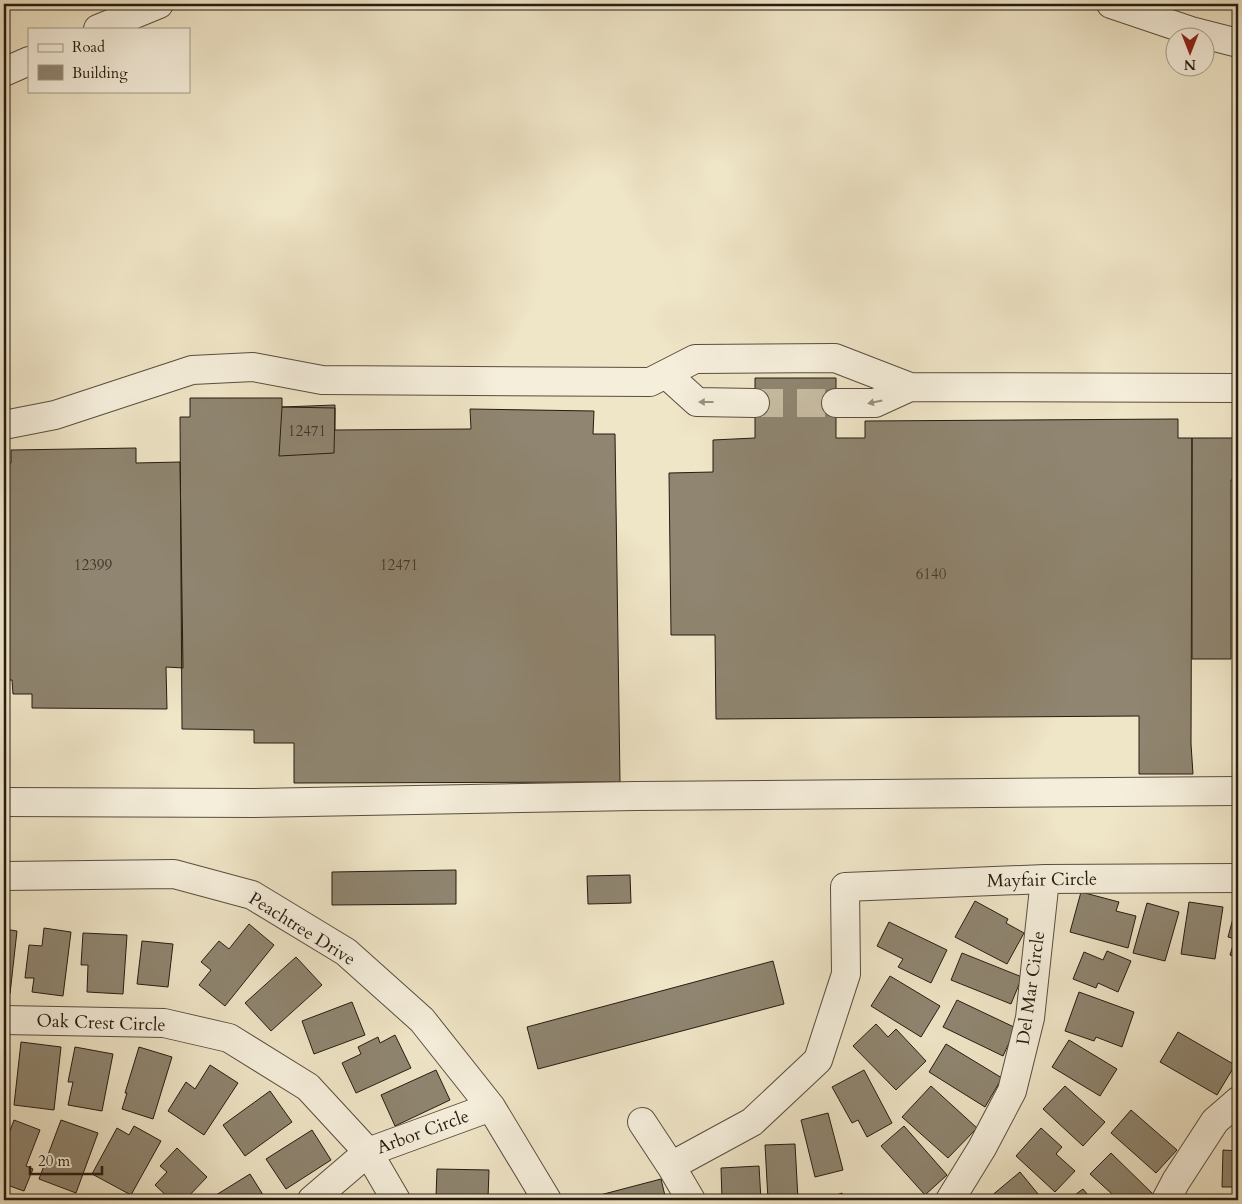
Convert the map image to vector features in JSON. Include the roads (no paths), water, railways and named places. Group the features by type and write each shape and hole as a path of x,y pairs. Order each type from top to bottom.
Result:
{"street":[{"path":"100,28 160,4"},
{"path":"1110,4 1191,31 1238,43"},
{"path":"4,72 28,61"},
{"path":"4,426 56,415 192,370 253,367 322,380 650,382 695,359 835,358 910,387 1238,388"},
{"path":"666,374 697,402 755,403"},
{"path":"836,403 875,403 910,387"},
{"path":"4,802 254,803 636,796 1238,791"},
{"name":"Peachtree Drive","path":"4,876 174,874 252,895 346,952 422,1020 491,1107 547,1200"},
{"name":"Mayfair Circle","path":"672,1166 752,1122 818,1060 846,974 845,887 1045,879 1238,878"},
{"name":"Del Mar Circle","path":"950,1200 982,1148 1012,1090 1030,1018 1045,879"},
{"name":"Oak Crest Circle","path":"4,1020 164,1023 229,1038 308,1087 368,1152 396,1200"},
{"path":"1166,1200 1176,1181 1215,1121 1238,1101"},
{"name":"Arbor Circle","path":"312,1200 368,1152 491,1107"},
{"path":"642,1122 672,1166 691,1200"}],"tunnel":[{"path":"755,403 836,403"}]}
